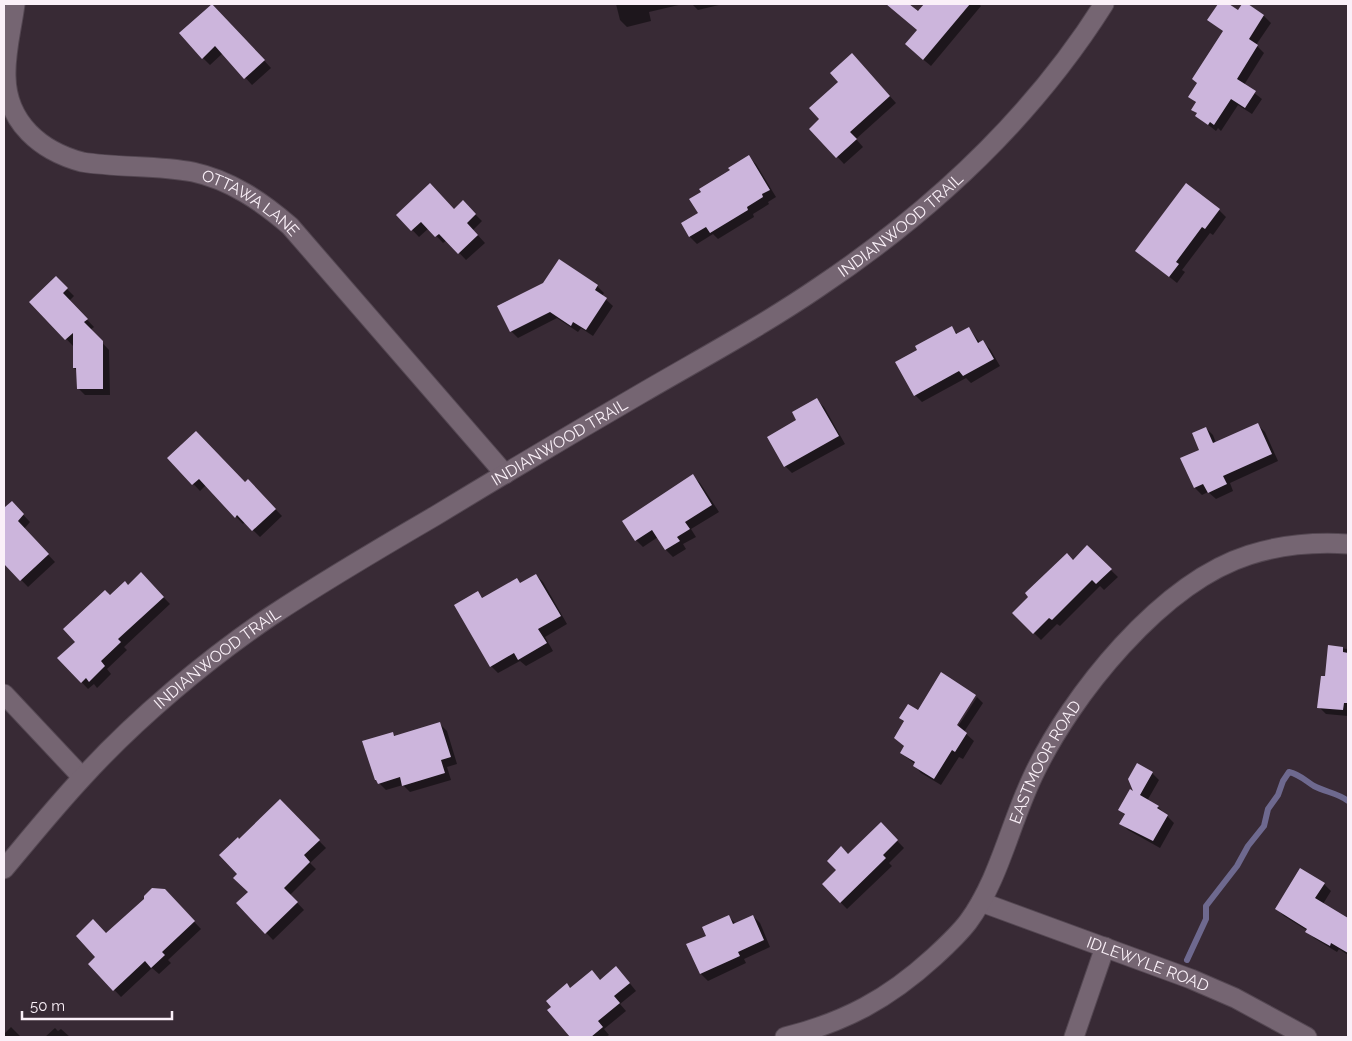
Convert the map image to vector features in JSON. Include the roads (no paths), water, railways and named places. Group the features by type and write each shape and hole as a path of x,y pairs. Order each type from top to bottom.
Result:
{"street":[{"name":"OTTAWA LANE","path":"15,4 7,53 7,92 12,108 33,138 47,148 67,158 82,162 191,172 229,184 255,198 290,226 505,474"},
{"name":"INDIANWOOD TRAIL","path":"4,869 82,777 126,734 184,682 258,626 329,580 505,474 792,305 836,276 899,229 962,174 1011,125 1058,70 1104,4"},
{"name":"EASTMOOR ROAD","path":"784,1037 835,1022 892,992 947,945 967,924 981,902 992,879 1018,811 1046,753 1065,720 1105,666 1155,613 1175,595 1223,565 1250,554 1304,545 1348,544"},
{"path":"4,694 82,777"},
{"name":"IDLEWYLE ROAD","path":"981,902 1158,965 1235,998 1307,1037"},
{"path":"1074,1037 1105,947"}],"waterway":[{"path":"1187,960 1206,919 1206,906 1237,866 1248,846 1264,826 1268,809 1278,795 1283,781 1289,772 1314,786 1348,801"}]}
